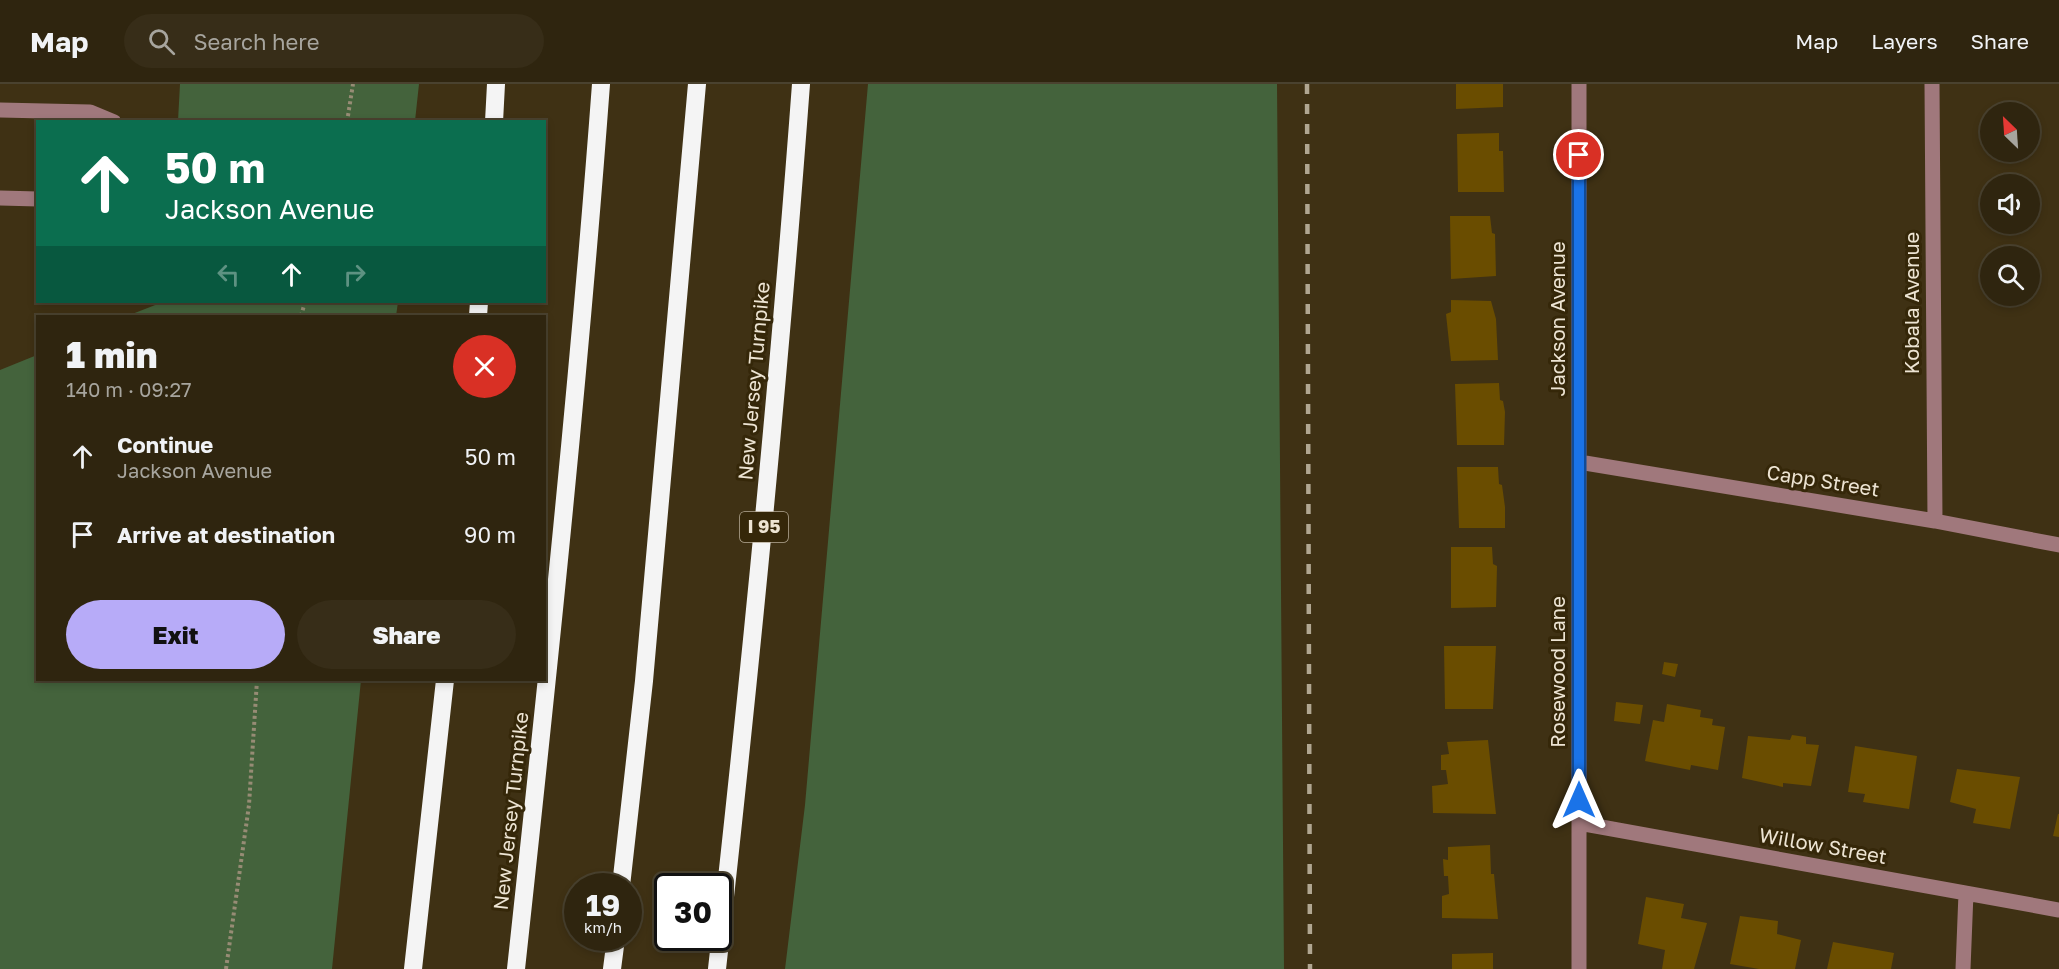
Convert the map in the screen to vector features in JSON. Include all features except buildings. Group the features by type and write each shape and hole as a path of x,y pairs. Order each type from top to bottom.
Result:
{"highway":[{"path":"494,120 496,84"},
{"name":"New Jersey Turnpike","path":"516,969 557,585 602,84"},
{"path":"622,873 646,658 697,84"},
{"name":"New Jersey Turnpike","path":"717,969 748,696 786,293 801,84"},
{"path":"413,969 445,681"},
{"path":"612,969 614,951"}],"street":[{"name":"Jackson Avenue","path":"1579,84 1579,554"},
{"name":"Kobala Avenue","path":"1932,84 1935,521"},
{"path":"0,110 90,112 109,120"},
{"path":"0,198 36,199"},
{"name":"Capp Street","path":"1579,462 1935,521 2059,546"},
{"name":"Rosewood Lane","path":"1579,554 1579,969"},
{"name":"Willow Street","path":"1579,823 2059,910"},
{"path":"1963,969 1966,893"}],"path":[{"path":"347,120 353,84"},
{"path":"226,969 249,805 257,681"}],"green space":[{"path":"180,84 419,84 415,120 178,120"},
{"path":"868,84 1277,84 1284,969 785,969 805,805"},
{"path":"160,303 398,303 396,315 130,315"},
{"path":"36,355 36,681 361,681 332,969 0,969 0,370"}],"railway":[{"path":"1307,84 1310,969"}],"route":[{"path":"1579,155 1579,800"}]}
